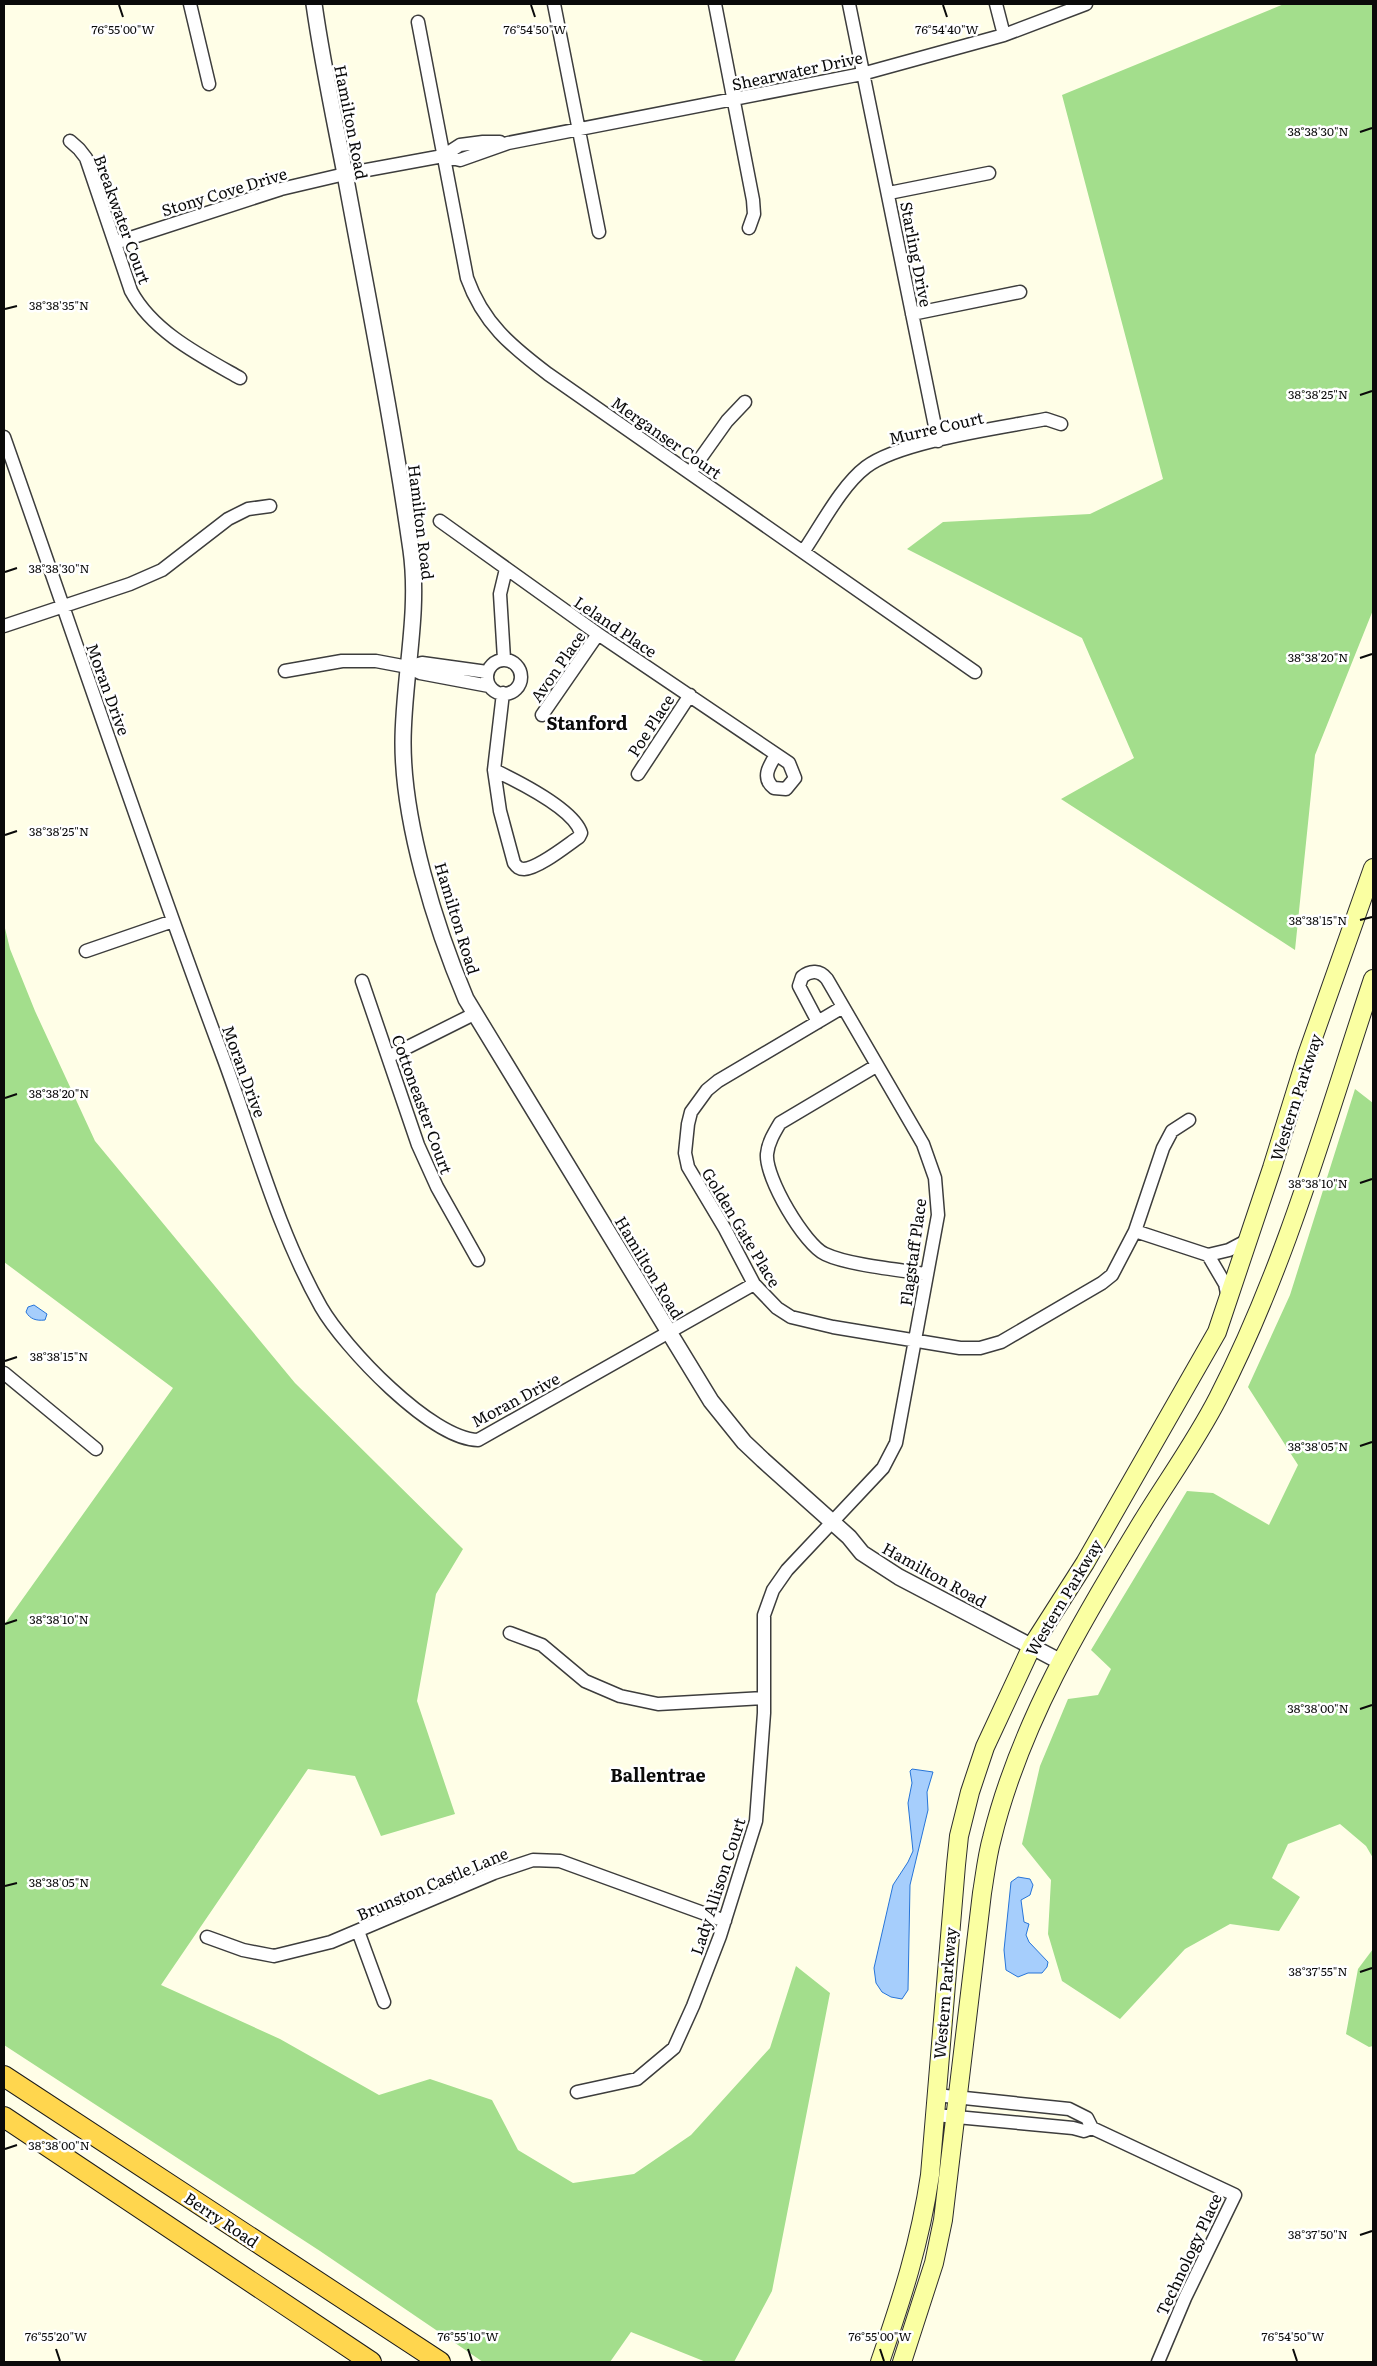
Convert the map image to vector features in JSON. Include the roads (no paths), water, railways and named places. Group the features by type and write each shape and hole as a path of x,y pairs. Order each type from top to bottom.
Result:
{"highway":[{"name":"Berry Road","path":"4,2076 440,2362"},
{"path":"4,2117 371,2362"}],"main road":[{"name":"Western Parkway","path":"880,2362 915,2258 924,2216 935,2115 952,1891 960,1836 984,1747 1032,1646 1085,1563 1218,1332 1307,1055 1368,903 1373,868"},
{"name":"Western Parkway","path":"902,2362 934,2263 940,2238 950,2178 974,1959 991,1840 1014,1767 1036,1711 1061,1662 1132,1539 1216,1402 1246,1341 1287,1235 1373,980"}],"street":[{"path":"190,4 208,84"},
{"name":"Hamilton Road","path":"314,4 389,417 410,549 413,591 403,740 409,808 448,957 474,1014 711,1401 744,1442 832,1521 862,1553 899,1577 1061,1662"},
{"path":"554,4 599,232"},
{"path":"714,4 753,200 754,214 749,228"},
{"name":"Starling Drive","path":"849,4 938,441"},
{"path":"996,4 1004,35"},
{"name":"Shearwater Drive","path":"345,174 443,156 460,145 483,142 508,142 580,130 862,74 1004,35 1086,4"},
{"name":"Merganser Court","path":"418,22 467,278 475,302 493,327 518,352 548,374 975,672"},
{"name":"Breakwater Court","path":"70,142 86,158 131,291 138,305 151,320 201,356 240,378"},
{"path":"889,193 989,172"},
{"name":"Stony Cove Drive","path":"115,243 227,205 345,174"},
{"path":"912,314 1020,292"},
{"path":"690,473 727,421 745,402"},
{"name":"Murre Court","path":"803,552 849,485 866,467 890,453 938,441 1046,419 1061,424"},
{"name":"Moran Drive","path":"4,437 172,921 289,1238 323,1309 361,1360 407,1402 453,1434 466,1439 478,1440 754,1284"},
{"path":"4,626 162,570 228,519 248,509 270,506"},
{"name":"Leland Place","path":"440,521 598,634 776,755"},
{"path":"504,659 500,594 506,569"},
{"name":"Avon Place","path":"542,716 598,634"},
{"path":"504,659 509,660 518,668 520,679 515,690 503,693 494,691 490,686 487,672 493,663 504,659"},
{"path":"285,671 359,660 408,667 420,673 490,686"},
{"path":"408,667 422,663 487,672"},
{"path":"494,770 528,787 570,816 579,825 581,833 579,838 549,858 525,869 518,868 514,863 501,815 494,770 503,693"},
{"name":"Poe Place","path":"638,774 690,695"},
{"path":"86,952 172,921"},
{"name":"Flagstaff Place","path":"818,1022 799,986 802,977 812,972 823,974 923,1144 934,1174 938,1199 938,1214 896,1443 883,1468 832,1521"},
{"name":"Cottoneaster Court","path":"362,981 423,1157 437,1187 478,1260"},
{"name":"Golden Gate Place","path":"843,1007 718,1081 699,1100 691,1112 688,1124 685,1153 688,1167 725,1229 754,1284 774,1307 791,1317 833,1328 915,1341 980,1348 1001,1342 1102,1283 1112,1275 1134,1230 1163,1148 1172,1131 1189,1120"},
{"path":"388,1058 474,1014"},
{"path":"876,1066 780,1123 772,1136 769,1146 767,1154 768,1168 807,1240 817,1250 832,1258 927,1274"},
{"path":"1134,1230 1208,1255 1229,1250 1248,1240"},
{"path":"1208,1255 1225,1284 1229,1299"},
{"path":"4,1373 96,1449"},
{"name":"Lady Allison Court","path":"577,2092 637,2079 674,2048 693,2006 725,1921 756,1821 764,1698 764,1615 773,1590 787,1570 832,1521"},
{"path":"510,1633 542,1645 585,1680 620,1696 658,1704 764,1698"},
{"name":"Brunston Castle Lane","path":"207,1938 243,1950 274,1956 331,1942 494,1873 533,1860 560,1861 725,1921"},
{"path":"358,1931 384,2002"},
{"name":"Technology Place","path":"936,2096 1069,2109 1087,2118 1092,2128 1235,2196 1181,2306 1158,2362"},
{"name":"Technology Place","path":"935,2115 1073,2128 1084,2131 1092,2128"}],"water":[{"path":"34,1305 47,1314 45,1320 34,1319 26,1312 28,1307"},
{"path":"912,1769 933,1772 927,1792 928,1810 910,1885 908,1990 902,1999 891,1997 882,1992 876,1983 874,1968 893,1885 913,1851 908,1803 912,1783 910,1771"},
{"path":"1018,1877 1030,1879 1033,1885 1030,1895 1021,1900 1024,1922 1029,1924 1026,1935 1029,1942 1048,1962 1047,1967 1042,1973 1028,1973 1018,1977 1006,1970 1004,1950 1011,1882"}],"district":[{"name":"Stanford","path":"587,722"},
{"name":"Ballentrae","path":"658,1774"}]}
